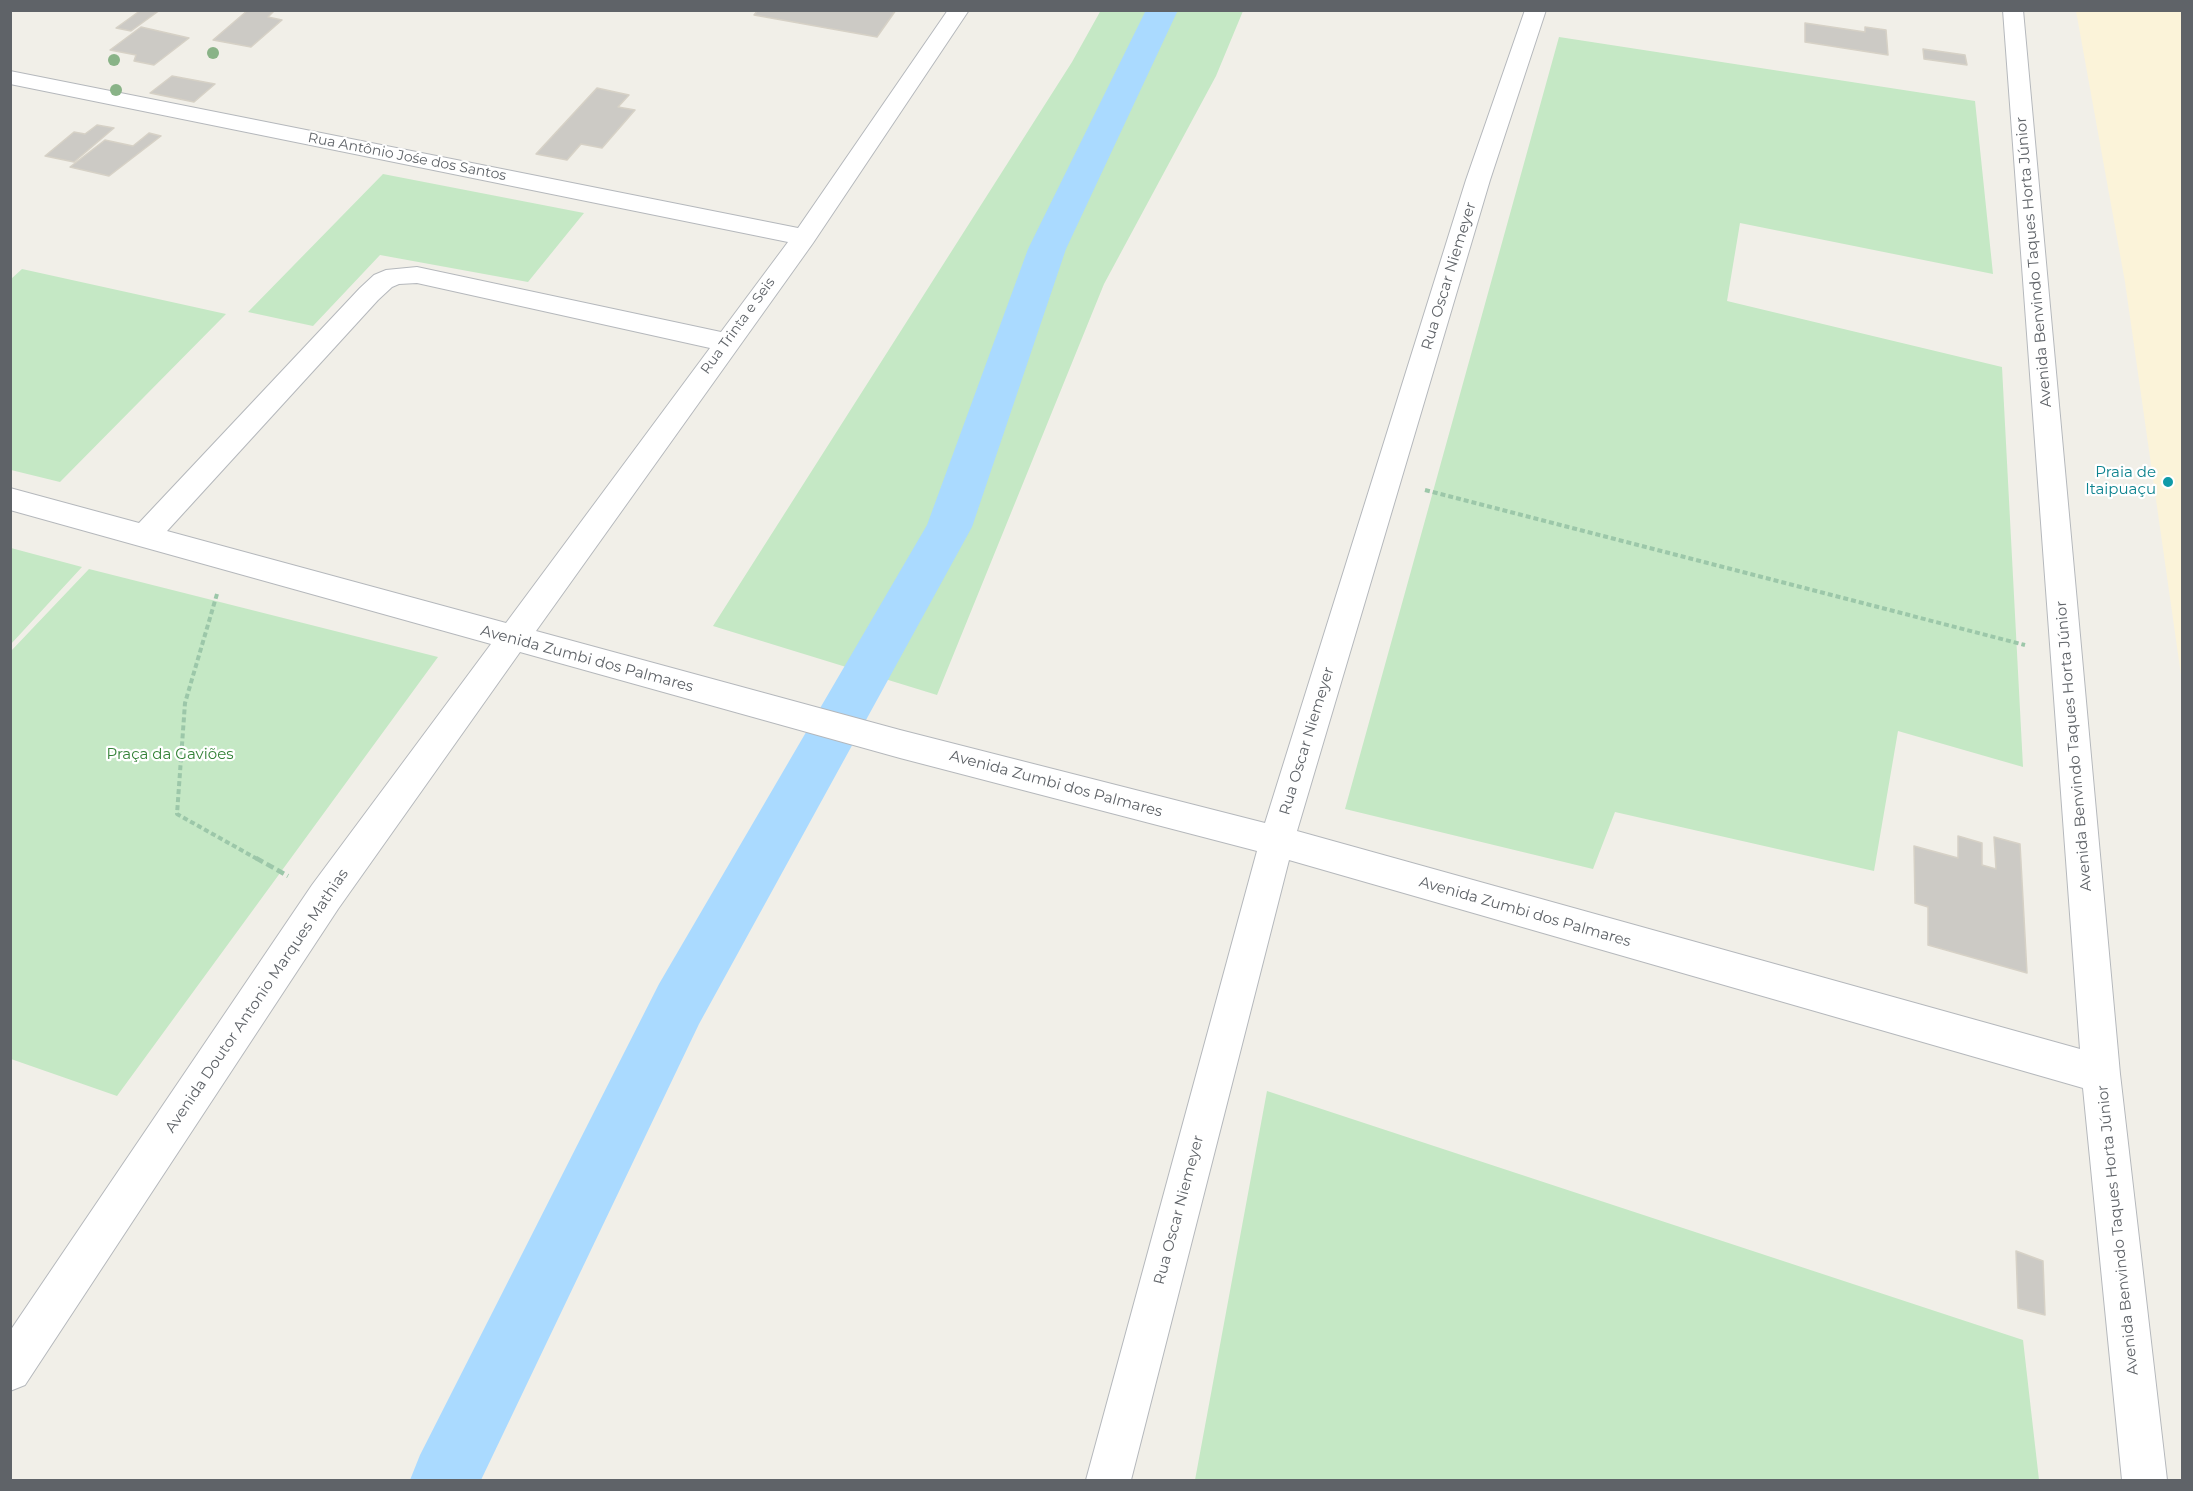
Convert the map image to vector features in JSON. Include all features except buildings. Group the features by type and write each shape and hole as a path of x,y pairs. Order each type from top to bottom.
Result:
{"street":[{"name":"Rua Trinta e Seis","path":"512,639 804,237 959,10"},
{"name":"Rua Oscar Niemeyer","path":"1108,1480 1276,841 1479,180 1536,10"},
{"name":"Avenida Benvindo Taques Horta Júnior","path":"2013,10 2101,1074 2145,1480"},
{"name":"Rua Antônio Jośe dos Santos","path":"10,77 804,237"},
{"path":"146,535 369,294 383,281 395,276 417,275 726,342"},
{"name":"Avenida Zumbi dos Palmares","path":"10,499 900,744 1276,841 2101,1074"},
{"name":"Avenida Doutor Antonio Marques Mathias","path":"10,1370 326,897 512,639"}],"path":[{"path":"1387,480 2066,655"},
{"path":"227,557 185,703 177,814 326,897"}],"green space":[{"path":"1101,10 1243,11 1216,76 1104,284 937,695 713,626 1072,62"},
{"path":"1559,37 1975,101 1993,274 1740,223 1727,301 2002,367 2023,767 1898,731 1874,871 1615,812 1593,869 1345,809"},
{"path":"383,174 584,213 528,282 380,255 313,326 248,312"},
{"path":"22,269 226,314 60,482 11,470 11,279"},
{"path":"11,548 82,567 10,644"},
{"name":"Praça da Gaviões","path":"89,569 438,657 117,1096 11,1059 11,651"},
{"path":"1267,1091 2023,1340 2039,1480 1195,1480"}],"sand":[{"name":"Praia de Itaipuaçu","path":"2076,11 2182,11 2182,682 2125,282"}],"waterway":[{"path":"445,1480 679,1004 949,527 1047,249 1162,10"}],"place":[{"name":"Praia de Itaipuaçu","path":"2168,482"}]}
